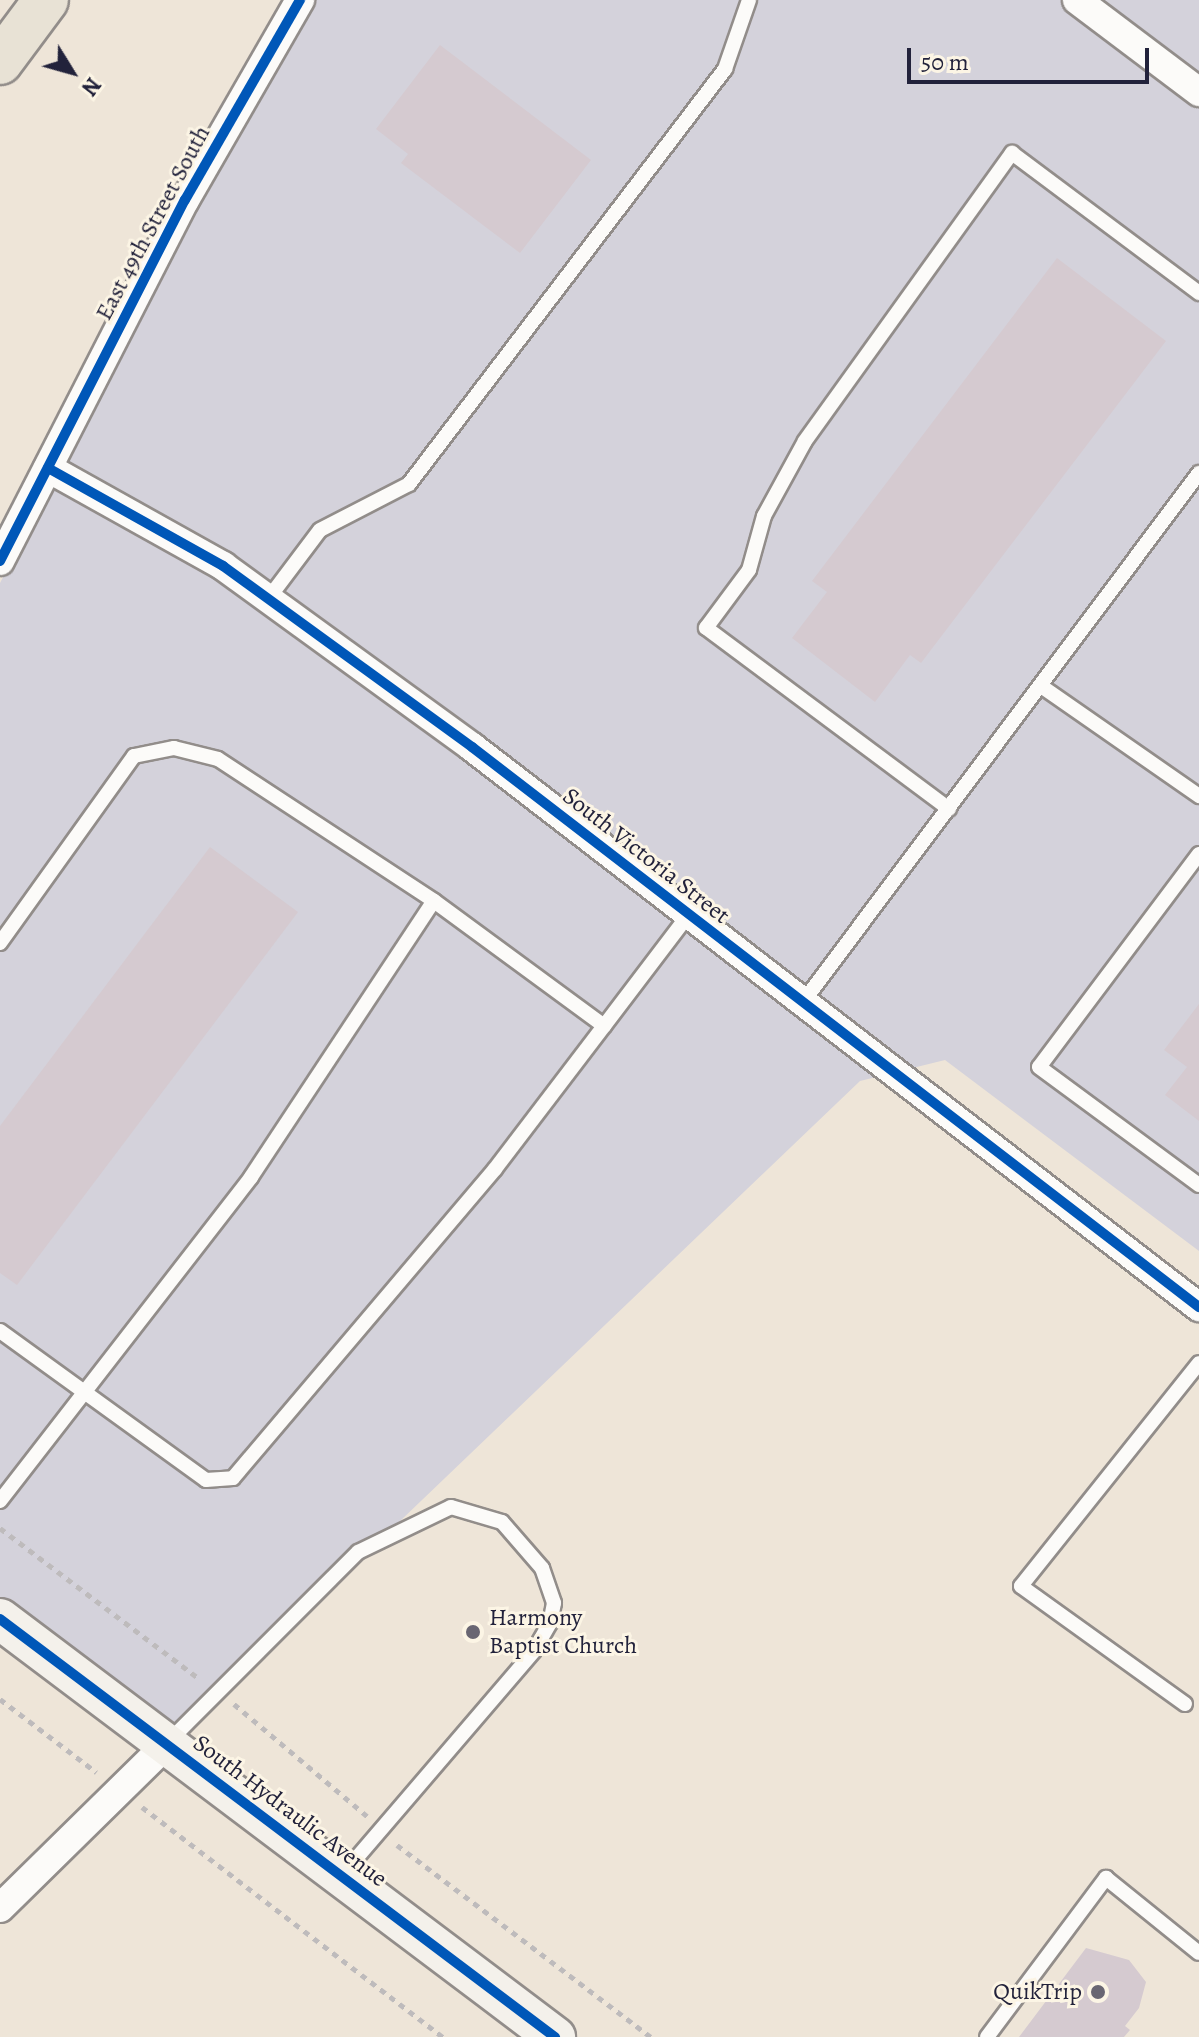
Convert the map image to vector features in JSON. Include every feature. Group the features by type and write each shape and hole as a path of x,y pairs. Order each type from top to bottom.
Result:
{"highway":[{"path":"0,33 17,0"},
{"path":"0,62 46,0"}],"street":[{"name":"East 49th Street South","path":"0,561 185,200 300,0"},
{"path":"1077,0 1199,92"},
{"name":"South Victoria Street","path":"48,468 223,566 689,914 1199,1307"},
{"name":"South Hydraulic Avenue","path":"0,1619 555,2037"},
{"path":"0,1908 167,1744"}],"lane":[{"path":"268,599 320,530 409,484 725,69 749,0"},
{"path":"949,809 706,628 749,570 764,516 805,441 1012,153 1199,293"},
{"path":"803,1002 1199,473"},
{"path":"1041,686 1199,796"},
{"path":"0,943 134,756 174,748 218,759 434,901 604,1026"},
{"path":"1199,854 1039,1067 1199,1185"},
{"path":"0,1501 251,1177 434,901"},
{"path":"0,1331 83,1394 206,1480 233,1478 495,1169 689,914"},
{"path":"1185,1704 1021,1586 1199,1363"},
{"path":"167,1744 216,1691 358,1552 391,1532 451,1507 502,1522 542,1568 554,1603 550,1623 534,1651 342,1876"},
{"path":"987,2037 1106,1878 1199,1953"}],"path":[{"path":"0,1528 216,1691 381,1830 651,2037"},
{"path":"0,1699 443,2037"}],"shaded area":[{"path":"304,0 1199,0 1199,1251 945,1060 860,1081 167,1744 0,1619 0,583"}],"building":[{"path":"440,45 591,160 520,253 401,163 408,154 376,129"},
{"path":"1057,258 1166,341 921,663 910,655 875,702 792,638 827,592 812,581"},
{"path":"210,847 298,912 17,1285 0,1273 0,1126"},
{"path":"1199,1004 1199,1121 1165,1095 1187,1067 1164,1050"},
{"name":"QuikTrip","path":"1086,1948 1129,1960 1146,1982 1139,2008 1125,2026 1130,2030 1124,2037 1019,2037"}],"cycle path":[{"path":"0,561 185,200 300,0"},
{"path":"48,468 223,566 472,747 1199,1307"},
{"path":"0,1619 555,2037"}],"place":[{"name":"Harmony Baptist Church","path":"473,1632"},
{"name":"QuikTrip","path":"1098,1992"}]}
